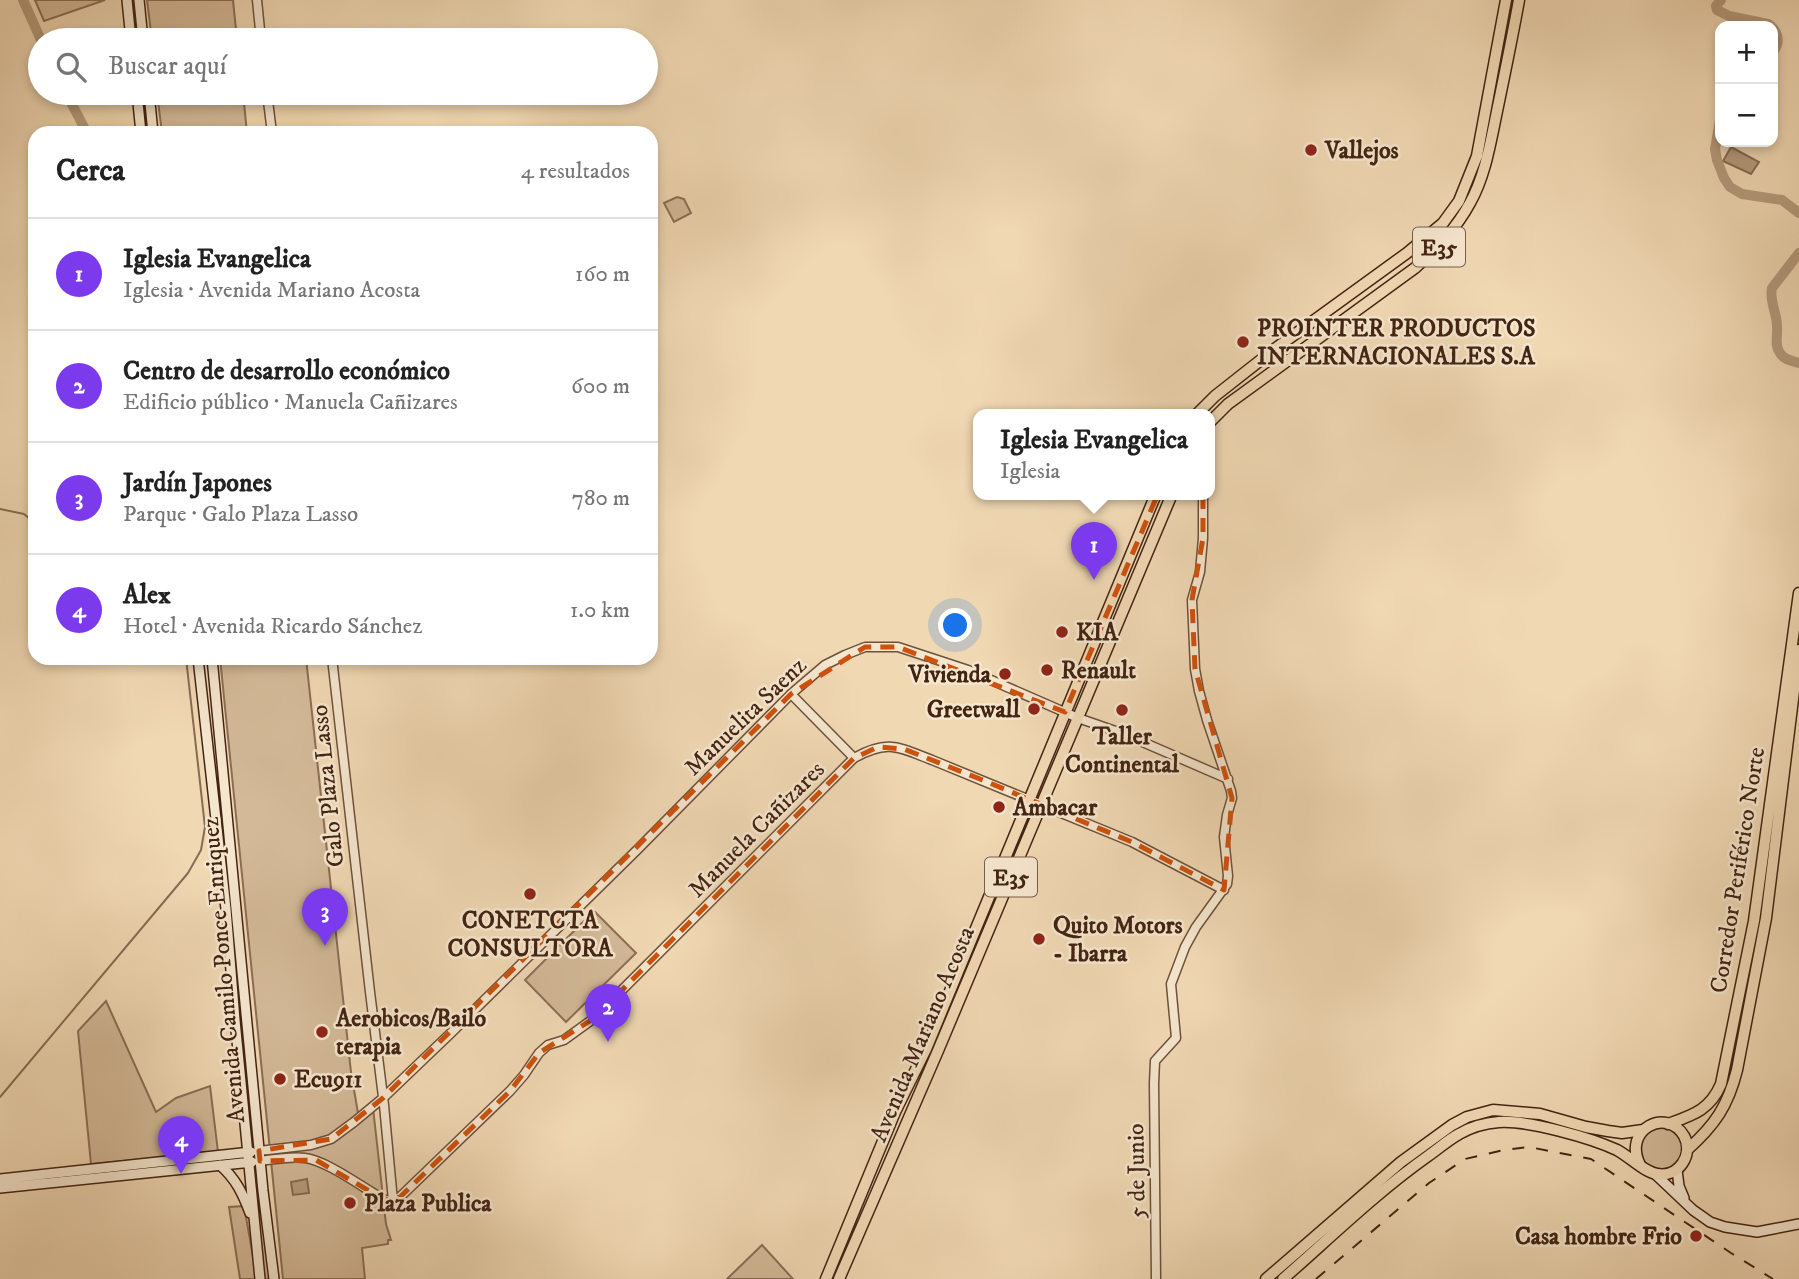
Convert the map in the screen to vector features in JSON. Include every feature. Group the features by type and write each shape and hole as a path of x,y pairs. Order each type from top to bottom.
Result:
{"main road":[{"path":"127,0 130,28"},
{"path":"139,0 142,28"},
{"name":"E35","path":"1202,409 1276,348 1407,254 1443,223 1460,201 1477,156 1506,0"},
{"name":"E35","path":"1215,416 1228,404 1415,268 1441,245 1452,231 1474,195 1487,159 1519,0"},
{"path":"138,105 140,126"},
{"path":"150,105 152,126"},
{"name":"Avenida Mariano Acosta","path":"826,1279 895,1112 926,1049 1153,500"},
{"name":"Avenida Mariano Acosta","path":"839,1279 1169,500"},
{"name":"Corredor Periférico Norte","path":"1668,1124 1701,1110 1716,1095 1721,1084 1754,921 1799,593"},
{"name":"Corredor Periférico Norte","path":"1687,1150 1719,1115 1731,1092 1737,1070 1766,918 1799,650"},
{"name":"Avenida Camilo Ponce Enriquez","path":"199,665 226,909 260,1279"},
{"name":"Avenida Camilo Ponce Enriquez","path":"213,665 274,1279"},
{"path":"234,1014 247,1013"},
{"path":"1266,1279 1401,1163 1466,1117 1493,1110 1540,1114 1597,1130 1622,1133 1643,1130 1655,1124 1675,1126 1684,1136 1686,1157 1677,1170 1655,1174"},
{"path":"1283,1279 1399,1177 1459,1134 1481,1125 1500,1122 1542,1127 1615,1149 1655,1174 1703,1218 1725,1227 1757,1233 1799,1224"},
{"path":"1640,1165 1635,1147 1643,1130"},
{"path":"0,1179 260,1156"},
{"path":"0,1188 220,1165 248,1157"},
{"path":"220,1165 239,1186 254,1225"},
{"path":"1677,1170 1679,1186 1686,1203"}],"street":[{"path":"257,0 260,28"},
{"path":"268,105 271,126"},
{"path":"1203,500 1200,572 1192,600 1195,669 1199,691 1232,798 1225,824 1228,876 1224,890"},
{"name":"Manuelita Saenz","path":"260,1156 331,1139 383,1098 637,850 791,694 825,666 865,647 898,647 968,670 1228,779"},
{"name":"Galo Plaza Lasso","path":"333,665 393,1201"},
{"path":"791,694 854,758"},
{"name":"Manuela Cañizares","path":"393,1201 436,1164 510,1091 548,1045 564,1040 593,1019 854,758 878,747 904,749 980,779 1132,842 1224,890"},
{"name":"5 de Junio","path":"1156,1279 1155,1062 1176,1038 1171,984 1185,947 1196,927 1224,890"},
{"path":"260,1156 316,1160 385,1200 393,1201"}],"highlighted area":[{"path":"1186,428 1203,501 1203,538 1192,600 1195,669 1232,798 1224,890 1132,842 980,779 904,749 878,747 854,758 593,1019 539,1053 510,1091 400,1197 385,1200 316,1160 260,1161 259,1151 331,1139 383,1098 791,694 865,647 898,647 1065,712"}],"shaded area":[{"path":"35,0 105,0 44,21"},
{"path":"147,0 233,0 236,28 150,28"},
{"path":"158,105 244,105 246,126 161,126"},
{"path":"1731,147 1759,162 1751,174 1723,161"},
{"path":"677,197 684,199 691,213 674,222 664,203"},
{"path":"221,665 307,665 351,1072 359,1119 373,1108 386,1224 391,1240 388,1240 388,1244 362,1248 365,1279 283,1279"},
{"path":"225,823 243,1004 237,1005 219,824"},
{"path":"594,911 636,953 566,1022 525,980"},
{"path":"106,1001 156,1112 176,1098 210,1086 218,1152 91,1164 78,1031"},
{"path":"238,1021 243,1021 254,1133 249,1134"},
{"path":"1655,1126 1676,1130 1684,1145 1679,1161 1666,1169 1646,1164 1641,1155 1641,1138"},
{"path":"307,1179 309,1193 293,1195 291,1182"},
{"path":"261,1195 270,1279 264,1279 255,1196"},
{"path":"244,1206 257,1279 240,1279 229,1207"},
{"path":"762,1245 793,1279 727,1279"}],"waterway":[{"path":"23,0 36,28"},
{"path":"1721,0 1716,6 1717,10 1729,16 1753,21"},
{"path":"72,105 83,126"},
{"path":"1715,147 1717,160 1730,187 1742,194 1782,200 1799,213"},
{"path":"1799,253 1771,293 1777,321 1778,350 1786,359 1799,363"},
{"path":"0,509 28,517"},
{"path":"0,1097 188,873 201,850 205,827 187,665"}],"railway":[{"path":"1316,1279 1429,1183 1465,1159 1529,1147 1591,1159 1773,1279"}],"place":[{"name":"Vallejos","path":"1311,150"},
{"name":"PROINTER PRODUCTOS INTERNACIONALES S.A","path":"1243,342"},
{"name":"Iglesia Evangelica","path":"1094,580"},
{"name":"KIA","path":"1062,632"},
{"name":"Renault","path":"1047,670"},
{"name":"Vivienda","path":"1005,674"},
{"name":"Greetwall","path":"1034,709"},
{"name":"Taller Continental","path":"1122,710"},
{"name":"Ambacar","path":"999,807"},
{"name":"CONETCTA CONSULTORA","path":"530,894"},
{"name":"Quito Motors - Ibarra","path":"1039,939"},
{"name":"Jardín Japones","path":"325,946"},
{"name":"Aerobicos/Bailo terapia","path":"322,1032"},
{"name":"Centro de desarrollo económico","path":"608,1042"},
{"name":"Ecu911","path":"280,1079"},
{"name":"Alex","path":"181,1174"},
{"name":"Plaza Publica","path":"350,1203"},
{"name":"Casa hombre Frio","path":"1696,1236"}]}
